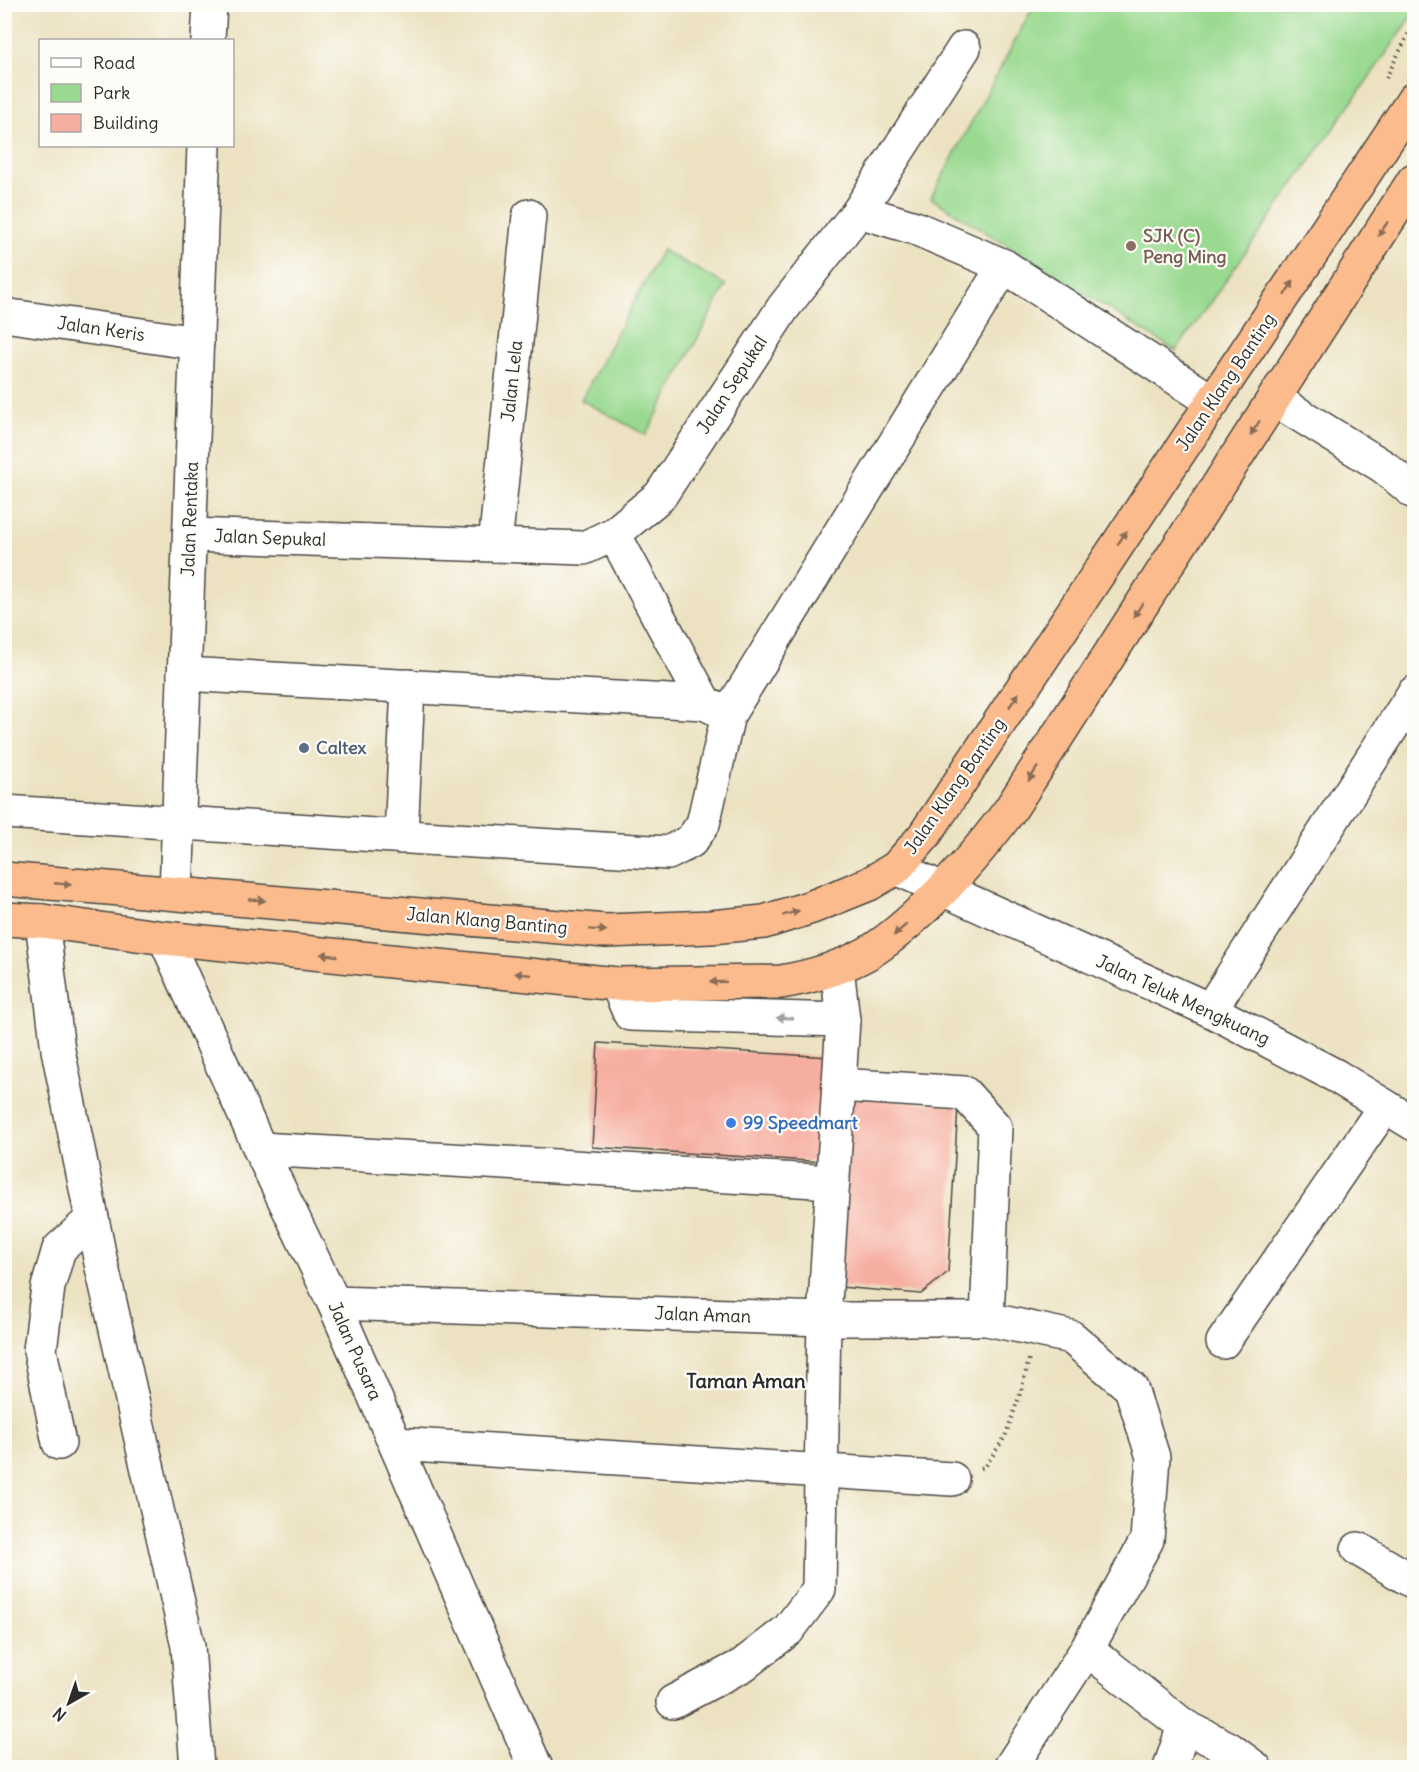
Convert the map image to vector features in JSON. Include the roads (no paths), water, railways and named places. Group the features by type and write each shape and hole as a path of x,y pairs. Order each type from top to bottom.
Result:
{"highway":[{"name":"Jalan Klang Banting","path":"4,879 606,931 711,927 764,922 812,907 869,884 896,868 924,836 1414,99"},
{"path":"4,919 42,921 165,938 617,984 781,982 806,978 868,953 896,934 943,890 980,850 1010,810 1414,180"}],"street":[{"path":"208,39 210,4"},
{"name":"Jalan Sepukal","path":"190,536 584,548 614,534 660,496 783,308 859,211 964,48"},
{"name":"Jalan Rentaka","path":"176,893 204,147"},
{"path":"859,211 915,228 1004,266 1213,402"},
{"name":"Jalan Lela","path":"495,545 529,216"},
{"path":"4,813 668,853 691,842 703,824 716,709 1004,266"},
{"name":"Jalan Keris","path":"4,315 197,343"},
{"path":"1274,399 1384,467 1414,492"},
{"path":"614,534 716,709"},
{"path":"184,674 408,686 716,709"},
{"path":"401,837 408,686"},
{"path":"1210,1010 1414,693"},
{"name":"Jalan Teluk Mengkuang","path":"896,868 1210,1010 1336,1077 1414,1124"},
{"path":"42,921 58,1050 92,1219 188,1646 197,1767"},
{"name":"Jalan Pusara","path":"165,938 260,1149 334,1303 536,1767"},
{"path":"673,1702 743,1665 788,1630 819,1589 824,1319 843,1020 837,967"},
{"path":"617,984 630,1014 843,1020"},
{"path":"839,1085 964,1093 995,1127 987,1319"},
{"path":"1223,1342 1385,1106"},
{"path":"260,1149 833,1182"},
{"path":"59,1443 40,1350 48,1287 59,1249 92,1219"},
{"name":"Jalan Aman","path":"334,1303 824,1319 987,1319 1071,1337 1131,1388 1153,1457 1147,1540 1087,1649"},
{"path":"396,1444 952,1479"},
{"path":"1358,1549 1414,1582"},
{"path":"1010,1767 1087,1649 1184,1726 1228,1748 1255,1767"},
{"path":"1170,1767 1184,1726"}],"place":[{"name":"SJK (C) Peng Ming","path":"1131,246"},
{"name":"Caltex","path":"304,748"},
{"name":"99 Speedmart","path":"731,1123"}],"district":[{"name":"Taman Aman","path":"746,1381"}]}
